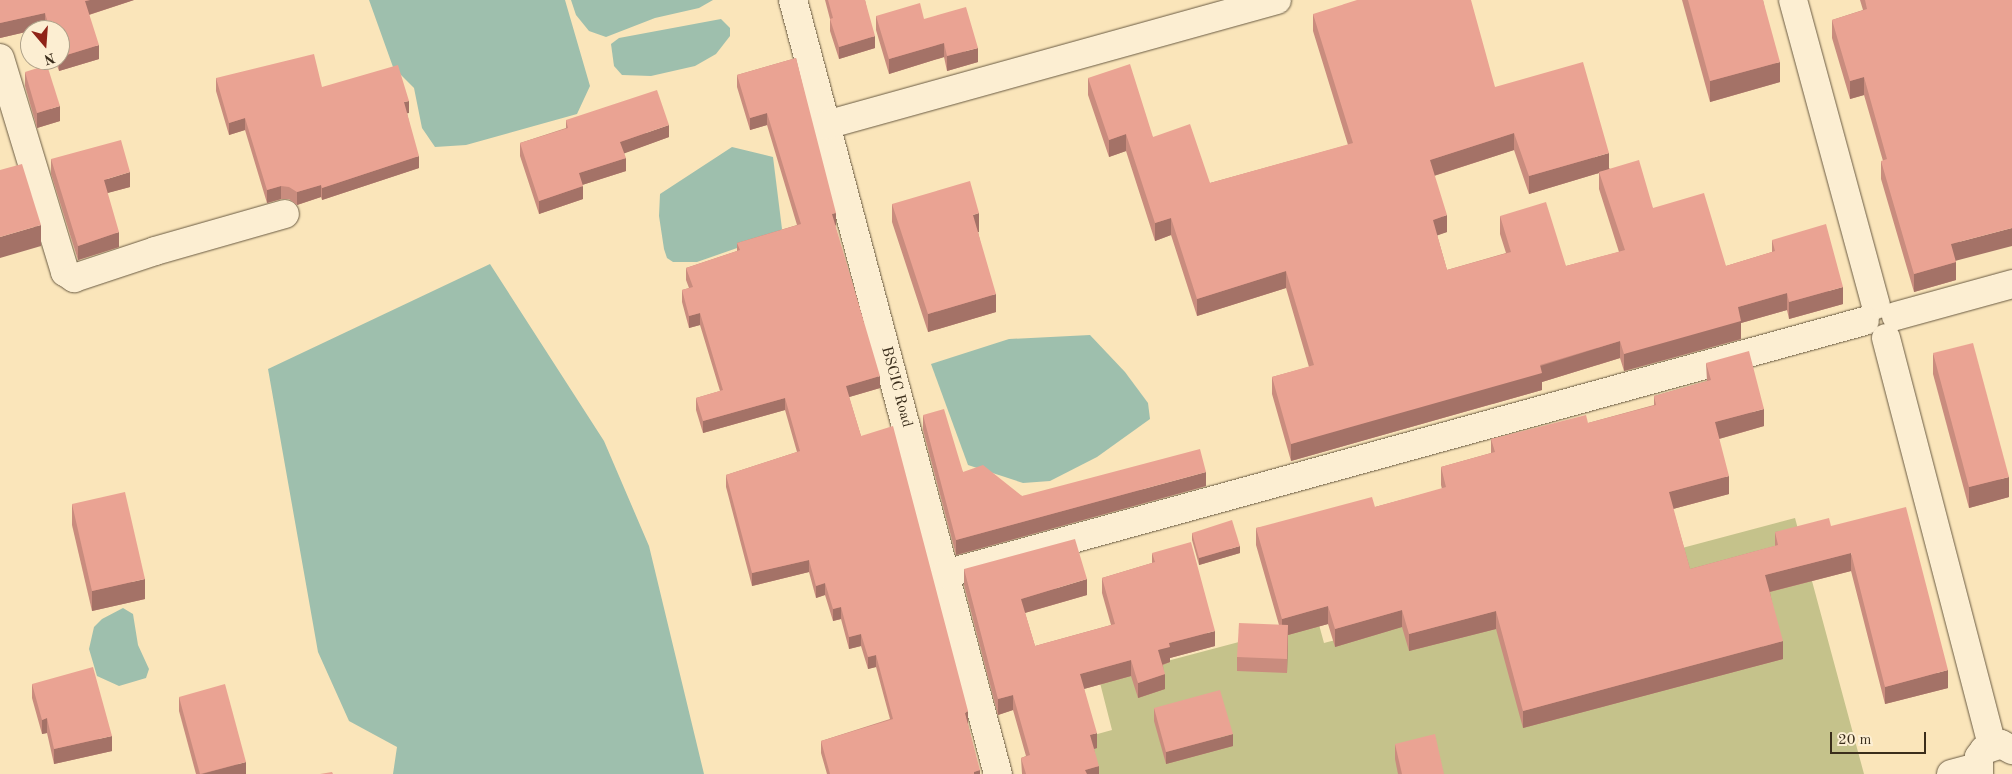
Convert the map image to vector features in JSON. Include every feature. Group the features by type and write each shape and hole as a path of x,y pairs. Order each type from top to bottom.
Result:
{"street":[{"name":"BSCIC Road","path":"793,0 998,774"},
{"path":"826,125 1277,0"},
{"path":"1793,0 1881,320 1990,759 1951,774"},
{"path":"0,58 65,272 74,278 155,251 285,214"},
{"path":"945,574 2012,284"}],"shaded area":[{"path":"369,0 565,0 590,86 577,114 466,145 435,147 422,128 414,88 393,67"},
{"path":"571,0 713,0 699,8 655,18 606,37 589,31 576,15"},
{"path":"721,19 730,28 730,36 716,54 695,66 651,76 622,75 614,66 611,44 619,38"},
{"path":"732,147 773,157 782,229 775,239 740,247 697,262 673,262 667,258 664,249 659,216 660,194"},
{"path":"490,264 604,441 649,546 704,774 393,774 397,747 349,721 318,652 268,369"},
{"path":"1090,335 1125,372 1148,403 1150,419 1097,457 1050,481 1023,483 968,465 931,364 1009,339"},
{"path":"1795,518 1864,774 1093,774 1083,738 1112,730 1099,679 1318,621 1324,643"},
{"path":"123,608 133,614 138,645 149,669 146,678 119,686 97,676 89,649 94,627 102,619"}],"building":[{"path":"0,0 90,0 85,1 99,45 70,54 70,20 47,20 45,13 0,23"},
{"path":"828,0 865,0 875,36 839,47 830,19 833,18"},
{"path":"1357,0 1471,0 1495,87 1583,62 1609,153 1529,176 1514,133 1430,160 1447,215 1433,220 1447,270 1511,252 1500,216 1546,202 1566,266 1625,250 1599,172 1639,160 1653,208 1704,193 1726,266 1775,251 1772,240 1826,224 1843,287 1789,302 1787,293 1738,307 1741,321 1624,354 1620,341 1540,365 1542,373 1291,444 1272,377 1314,365 1286,271 1197,299 1171,218 1155,223 1126,134 1109,140 1088,78 1130,64 1153,137 1190,124 1210,183 1353,143 1313,14"},
{"path":"1688,0 1763,0 1780,62 1710,81"},
{"path":"1865,0 2012,0 2012,228 1951,244 1956,262 1914,274 1881,161 1887,159 1864,77 1850,81 1832,20 1867,9"},
{"path":"920,3 924,19 966,7 978,48 947,56 944,43 889,59 876,16"},
{"path":"314,54 322,87 398,65 409,101 404,102 419,156 322,188 321,185 297,192 289,187 281,186 267,190 245,118 229,123 216,78"},
{"path":"796,58 836,213 832,214 880,376 846,386 861,436 893,426 968,711 965,713 980,770 974,772 974,774 830,774 821,741 893,719 876,655 868,657 861,634 849,637 841,607 833,609 825,583 816,586 809,560 752,573 726,475 800,451 785,398 703,421 696,398 723,390 700,313 689,316 682,290 693,287 686,268 740,250 737,243 801,224 767,113 750,118 737,75"},
{"path":"49,70 60,106 37,113 25,72"},
{"path":"657,90 669,125 620,142 626,158 579,173 583,186 539,201 520,143 568,128 566,120"},
{"path":"121,140 130,172 104,180 119,232 78,246 51,159"},
{"path":"22,164 41,225 0,237 0,170"},
{"path":"970,181 979,213 973,215 996,294 928,314 892,204"},
{"path":"1973,343 2009,477 1969,487 1933,353"},
{"path":"1749,351 1764,409 1715,422 1729,476 1669,492 1690,569 1778,545 1775,532 1829,518 1831,526 1906,507 1948,670 1885,687 1851,553 1765,575 1783,641 1523,711 1496,611 1409,634 1402,610 1335,629 1328,606 1282,619 1256,528 1372,497 1375,507 1446,487 1441,467 1495,452 1491,439 1586,415 1588,423 1656,405 1654,396 1711,380 1706,363"},
{"path":"944,409 963,472 983,465 1022,496 1200,449 1206,472 956,540 923,415"},
{"path":"125,492 145,579 92,591 72,504"},
{"path":"1232,520 1240,546 1199,558 1192,533"},
{"path":"1075,539 1087,579 1021,599 1035,646 1115,624 1102,578 1155,562 1152,553 1191,542 1215,631 1169,643 1170,647 1158,650 1165,674 1138,683 1131,660 1080,674 1097,733 1090,735 1099,766 1085,770 1087,774 1026,774 1021,758 1030,755 1013,695 998,699 964,569"},
{"path":"1239,623 1288,625 1287,659 1237,657"},
{"path":"93,667 112,736 54,749 47,718 42,720 32,684"},
{"path":"225,684 246,762 200,774 179,697"},
{"path":"1220,690 1233,734 1166,752 1154,708"},
{"path":"1435,734 1444,774 1402,774 1395,744"}]}
